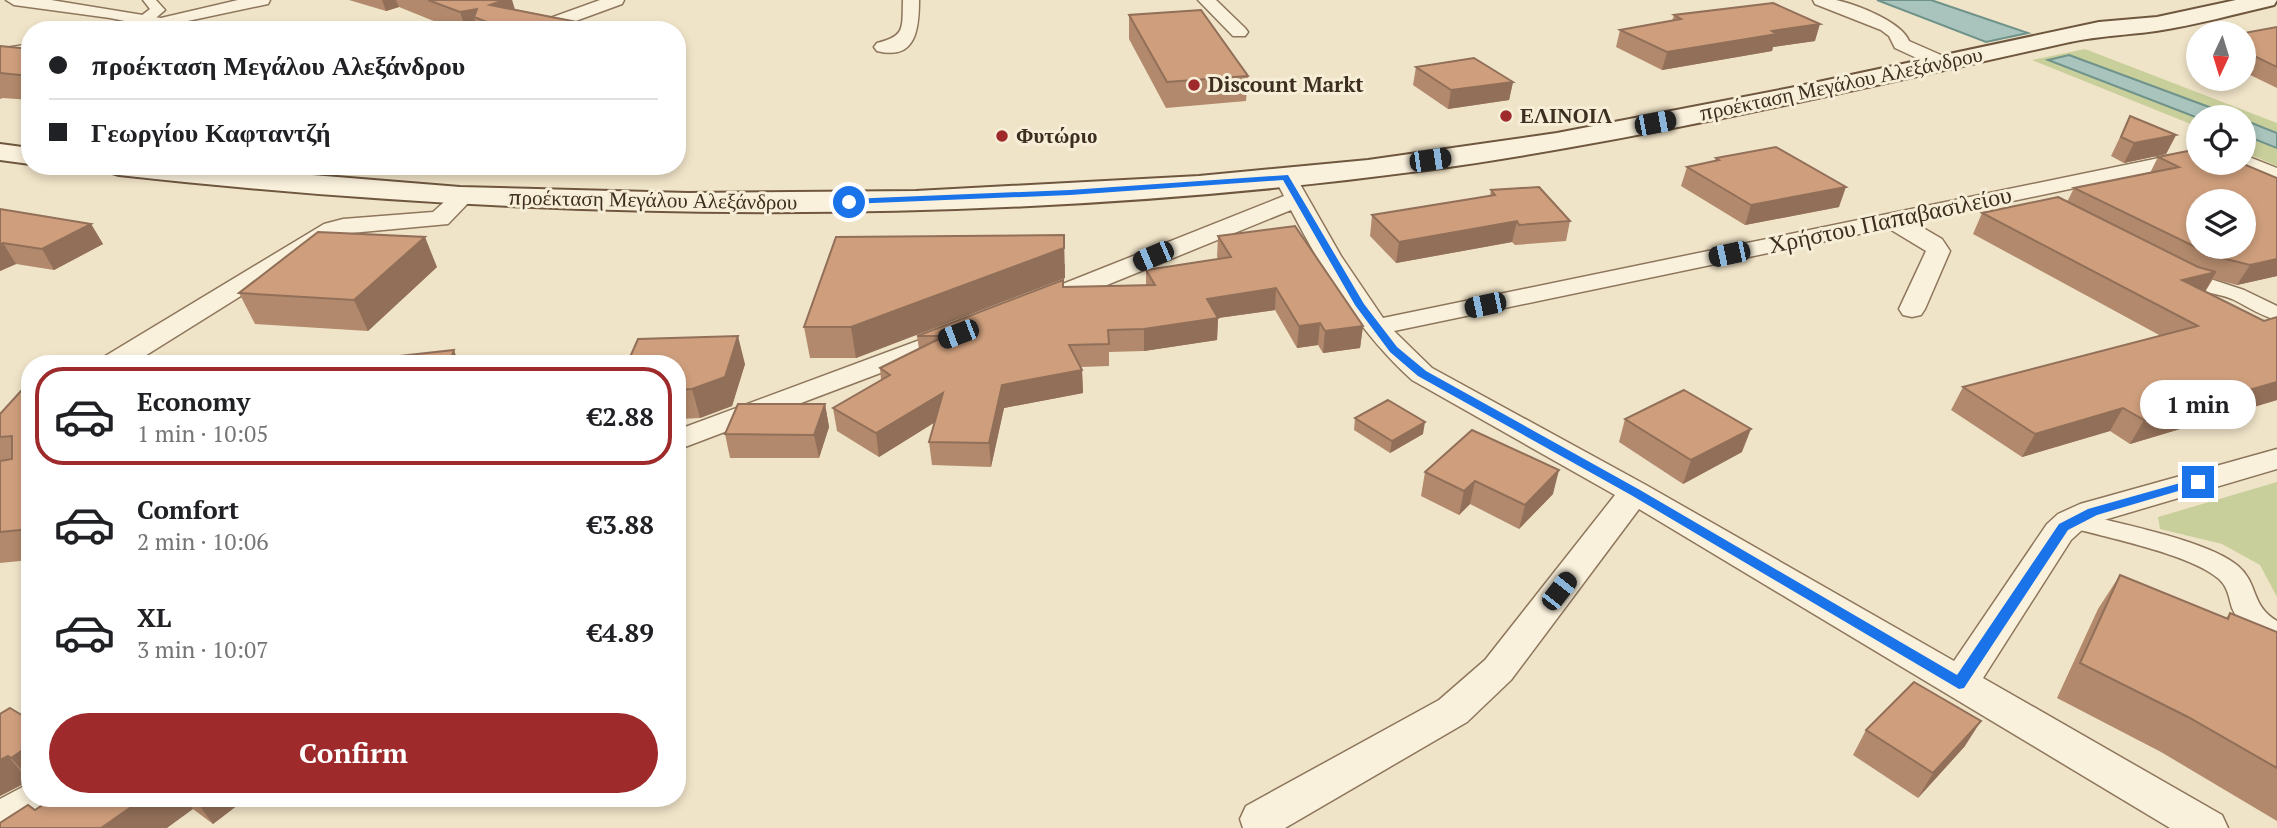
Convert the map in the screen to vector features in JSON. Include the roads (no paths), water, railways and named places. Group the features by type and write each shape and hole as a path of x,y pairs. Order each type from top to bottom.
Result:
{"main road":[{"path":"2089,32 2109,20 2193,0"},
{"path":"2089,32 2157,24 2266,2"},
{"name":"προέκταση Μεγάλου Αλεξάνδρου","path":"198,175 463,197 687,203 849,202 1292,188 1601,134 2089,32"},
{"path":"0,152 21,155"}],"street":[{"path":"14,0 151,21 262,0"},
{"path":"149,0 158,10 151,21"},
{"path":"558,21 615,0"},
{"path":"883,47 897,46 907,39 911,0"},
{"path":"1206,0 1239,32"},
{"path":"1821,0 1887,26 1897,33 1901,44 1943,63"},
{"path":"0,55 21,51"},
{"name":"Χρήστου Παπαβασιλείου","path":"1377,327 2186,159"},
{"path":"2256,167 2277,176"},
{"path":"1025,308 1292,188 1360,305 1394,349 1427,377 1635,492 2207,828"},
{"path":"2021,193 2046,206"},
{"path":"127,355 332,229 440,219 463,197"},
{"path":"1892,220 1933,244 1938,251 1912,309"},
{"path":"2169,269 2194,282 2237,294 2277,314"},
{"path":"686,438 974,327"},
{"path":"1959,684 2059,532 2074,520 2092,512 2277,459"},
{"path":"1263,824 1453,710 1498,670 1635,492"},
{"path":"2074,520 2199,555 2215,562 2235,578 2247,611 2255,621 2277,635"},
{"path":"0,821 23,807"}],"water":[{"path":"1877,0 1931,0 2028,33 1986,42"},
{"path":"2069,55 2204,105 2186,105 2186,113 2048,60"},
{"path":"2256,125 2277,133 2277,148 2256,140"}],"place":[{"name":"Discount Markt","path":"1194,85"},
{"name":"ΕΛΙΝΟΙΛ","path":"1506,116"},
{"name":"Φυτώριο","path":"1002,136"}]}
